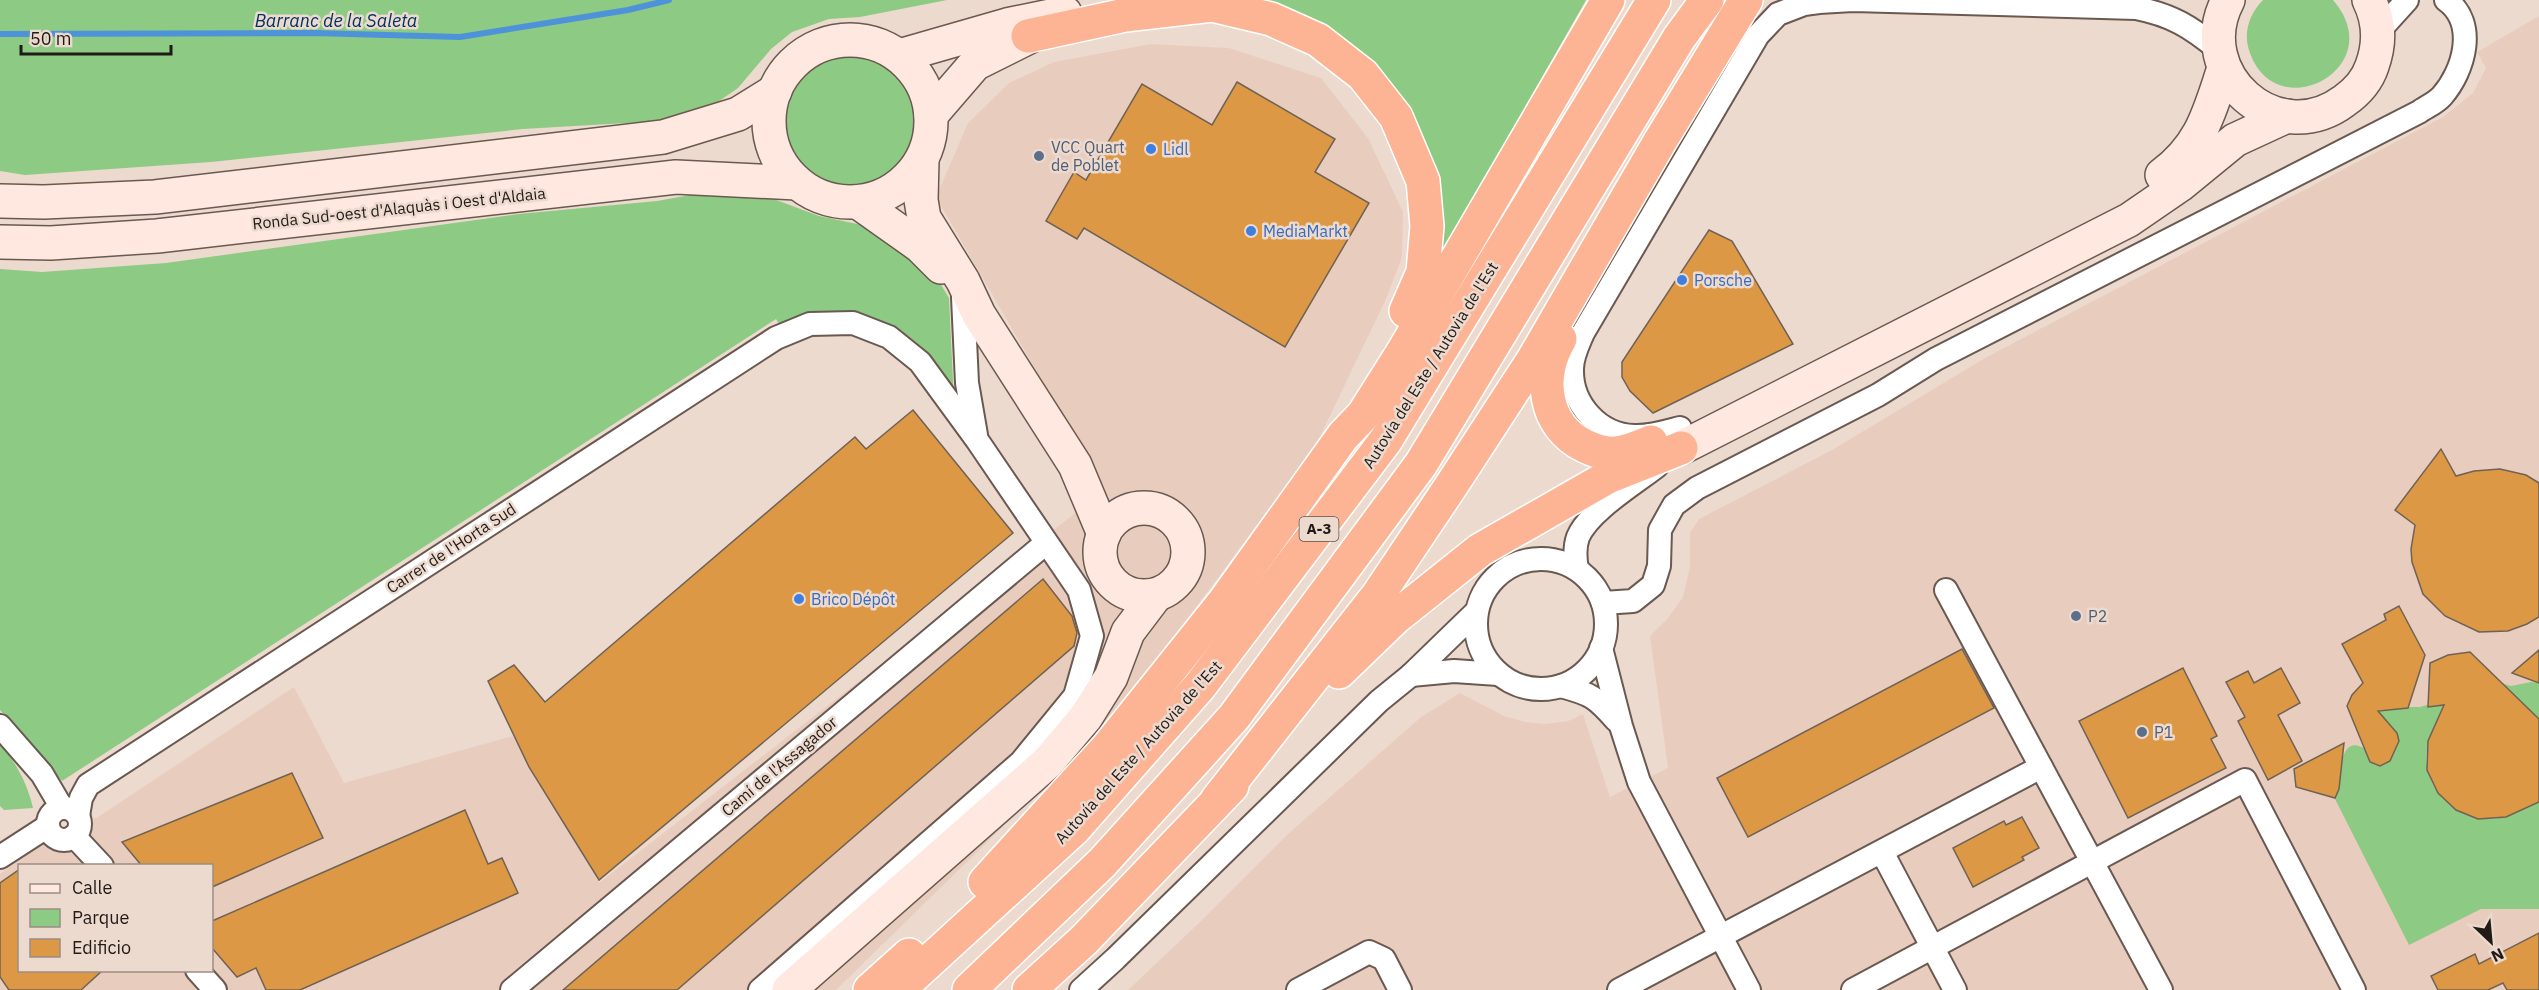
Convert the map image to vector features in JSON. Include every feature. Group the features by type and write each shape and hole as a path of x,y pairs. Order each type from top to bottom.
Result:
{"highway":[{"path":"870,990 1000,868 1108,747 1224,602 1343,436 1363,415 1404,350 1608,0"},
{"name":"Autovía del Este / Autovia de l'Est","path":"898,990 1074,829 1200,686 1386,440 1654,0"},
{"name":"A-3","path":"969,990 1102,863 1234,717 1421,464 1679,38 1707,0"},
{"path":"1217,800 1384,586 1533,360 1659,143 1746,0"},
{"path":"1017,31 1212,5 1271,19 1318,40 1370,83 1396,117 1423,181 1427,226 1423,272 1392,344 1353,409 1343,436"},
{"path":"1659,143 1650,181 1553,351 1547,369 1547,383 1551,412 1559,426 1571,439 1599,452 1615,453 1680,438"},
{"path":"1029,990 1092,932 1247,771 1316,695 1396,617 1480,550 1680,438"}],"main road":[{"path":"899,56 1017,31 1081,4 1122,0"},
{"path":"1680,438 2126,201 2173,168 2194,144 2206,124 2221,59 2218,30 2220,3"},
{"path":"2221,59 2234,86 2249,101 2267,111 2288,116 2312,116 2335,108 2355,94 2369,74 2377,51 2375,10"},
{"path":"932,115 975,64 1017,31"},
{"path":"922,160 905,181 883,195 858,202 836,201 816,195 798,183 781,164 772,141 769,116 775,91 788,70 806,53 828,43 853,40 877,45 899,56 915,72 926,92 932,115 930,138 922,160 921,200 924,218 963,281 971,306"},
{"path":"0,201 44,202 155,197 663,137 738,114 775,91"},
{"path":"1680,438 2128,220 2180,185 2235,140 2288,116"},
{"name":"Ronda Sud-oest d'Alaquàs i Oest d'Aldaia","path":"0,242 51,243 157,236 676,177 798,183"},
{"path":"858,202 920,246 938,262 971,306 1075,465 1104,534"},
{"path":"1075,465 1117,499 1139,508 1154,509 1168,515 1179,524 1188,543 1187,566 1180,579 1170,589 1143,597 1119,589 1108,578 1101,564 1100,549 1104,534 1112,522 1124,513 1139,508"},
{"path":"1086,717 1109,659 1117,624 1119,589"},
{"path":"789,990 1048,762 1086,717 1111,677 1128,632 1156,595"}],"street":[{"path":"1680,438 1618,434 1602,427 1590,417 1573,387 1572,368 1575,350 1758,35 1778,14 1804,4 1853,0 2136,8 2187,24 2221,59"},
{"path":"2375,10 2407,0"},
{"path":"1603,603 1633,601 1653,585 1659,566 1660,530 1674,505 1697,488 1878,395 1936,359 2419,112 2440,98 2453,81 2461,64 2465,43 2463,24 2453,6 2446,0"},
{"path":"760,990 1021,762 1075,696 1092,636 1079,590 977,440 967,383 971,306"},
{"name":"Carrer de l'Horta Sud","path":"68,815 88,785 776,338 810,324 853,322 889,337 920,362 977,440"},
{"path":"1577,569 1574,553 1578,536 1591,519 1680,438"},
{"name":"Camí de l'Assagador","path":"512,990 1046,543"},
{"path":"1536,559 1557,561 1577,569 1592,583 1603,603 1606,633 1601,648 1585,671 1561,686 1539,690 1517,685 1498,674 1487,661 1479,646 1475,629 1476,612 1484,592 1497,575 1515,564 1536,559"},
{"path":"1946,590 2161,990"},
{"path":"1081,990 1115,960 1379,700 1411,675 1476,612"},
{"path":"1601,648 1621,726 1639,782 1684,871 1749,990"},
{"path":"1411,675 1454,671 1498,674"},
{"path":"1561,686 1598,699 1621,726"},
{"path":"0,726 42,774 101,864"},
{"path":"1619,990 2041,767"},
{"path":"1853,990 2245,780 2354,990"},
{"path":"0,857 48,826 52,835 61,840 68,815"},
{"path":"1882,852 1955,990"},
{"path":"1298,990 1369,952 1384,959 1401,990"},
{"path":"199,972 215,990"}],"shaded area":[{"path":"2539,16 2539,990 1128,990 1289,833 1421,717 1460,693 1504,716 1525,722 1545,724 1568,721 1583,714 1610,797 1668,768 1650,636 1668,618 1683,597 1690,567 1690,533 1699,519 1832,450 1985,358 2443,117 2473,93 2486,68 2477,52"},
{"path":"1151,44 1229,48 1321,78 1368,138 1403,212 1402,257 1386,299 1315,447 1112,720 836,990 0,990 0,874 40,846 98,817 294,687 344,783 513,736 599,883 1105,490 936,197 968,123 1009,83 1054,62"}],"green space":[{"path":"0,0 947,0 860,17 829,19 792,32 771,49 738,88 712,106 678,120 523,129 211,162 25,175 0,171"},
{"path":"1262,0 1586,0 1439,258 1416,131"},
{"path":"2263,0 2333,0 2347,25 2348,48 2339,67 2322,80 2302,87 2281,86 2262,74 2249,50 2247,30 2254,11"},
{"path":"850,54 876,59 897,74 912,95 917,121 912,147 897,168 876,183 850,188 824,183 803,168 788,147 783,121 788,95 803,74 824,59"},
{"path":"748,194 771,198 819,216 867,226 894,239 940,283 949,298 954,401 930,363 810,315 779,324 776,319 62,781 0,710 0,269 42,272 166,263 519,214 657,201 690,195"},
{"path":"2531,682 2539,683 2539,719 2524,704 2440,718 2428,743 2427,767 2435,789 2450,805 2470,816 2493,819 2516,812 2539,795 2539,909 2481,909 2409,945 2334,797 2337,792 2343,756 2352,746 2359,746 2390,761 2396,750 2396,734 2392,729 2360,711 2420,707 2501,683 2511,686"},
{"path":"0,744 21,774 33,808 4,810 0,806"}],"building":[{"name":"MediaMarkt","path":"1237,82 1335,139 1315,172 1369,203 1285,347 1084,228 1077,239 1046,221 1074,172 1086,180 1142,84 1212,125"},
{"path":"1709,230 1732,241 1793,344 1653,413 1630,391 1622,377 1622,362"},
{"name":"Brico Dépôt","path":"913,410 1013,533 599,880 529,767 488,681 514,665 545,702 855,437 866,449"},
{"path":"2441,449 2456,476 2474,471 2500,469 2526,475 2539,483 2539,617 2527,624 2508,631 2479,632 2445,616 2423,594 2412,562 2411,549 2415,525 2395,510"},
{"path":"1043,579 1072,616 1077,633 1074,646 677,990 563,990"},
{"path":"2399,606 2425,655 2408,708 2378,711 2397,733 2399,741 2390,761 2380,766 2370,762 2347,706 2352,695 2363,683 2342,644 2386,620 2384,614"},
{"path":"1962,649 1994,708 1748,837 1717,778"},
{"path":"2539,650 2539,683 2512,673"},
{"path":"2470,652 2539,719 2539,802 2506,817 2478,819 2456,810 2438,793 2427,770 2428,741 2444,705 2428,707 2430,663 2448,655"},
{"path":"2183,668 2217,736 2211,739 2226,768 2128,818 2079,721"},
{"path":"2281,668 2300,703 2278,715 2302,761 2268,780 2238,721 2245,717 2226,682 2248,671 2254,683"},
{"path":"2344,743 2339,789 2335,798 2296,787 2294,769"},
{"path":"292,773 323,838 213,887 213,864 140,864 122,842"},
{"path":"465,810 488,864 502,858 518,893 300,990 266,990 256,968 237,977 213,949 213,921"},
{"path":"2022,817 2039,848 2022,857 2024,860 1973,887 1953,848 2004,821 2006,825"},
{"path":"18,870 18,972 101,972 81,990 9,990 0,977 0,883"},
{"path":"2539,933 2539,990 2507,990 2503,983 2488,990 2438,990 2431,976 2475,954 2479,964"}],"waterway":[{"name":"Barranc de la Saleta","path":"0,34 314,33 460,37 628,10 669,0"}],"place":[{"name":"Lidl","path":"1151,149"},
{"name":"VCC Quart de Poblet","path":"1039,156"},
{"name":"MediaMarkt","path":"1251,231"},
{"name":"Porsche","path":"1682,280"},
{"name":"Brico Dépôt","path":"799,599"},
{"name":"P2","path":"2076,616"},
{"name":"P1","path":"2142,732"}]}
